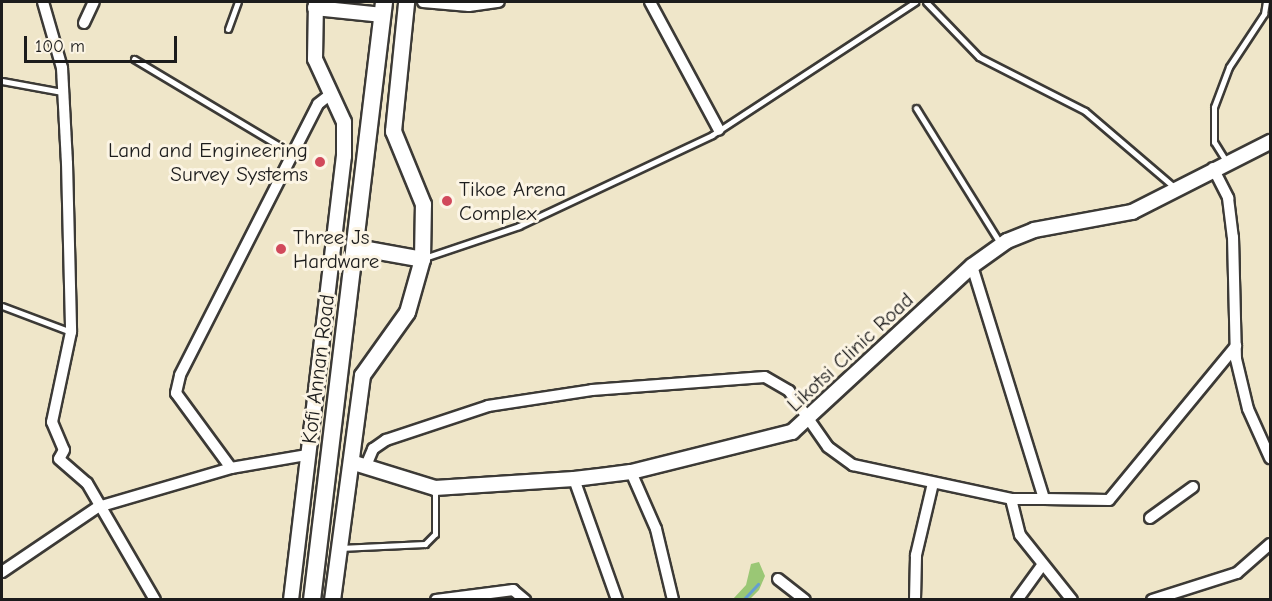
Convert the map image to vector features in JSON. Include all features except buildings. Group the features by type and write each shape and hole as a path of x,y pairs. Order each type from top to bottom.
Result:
{"main road":[{"path":"332,600 338,548 358,465 362,375 407,312 422,259 423,204 393,131 406,2"},
{"name":"Kofi Annan Road","path":"312,600 384,8"},
{"path":"356,246 422,259"}],"street":[{"path":"43,2 60,59 71,332 52,422 64,450 59,459 87,483 98,507 155,600"},
{"path":"84,23 94,2"},
{"path":"423,2 469,6 499,2"},
{"path":"650,2 719,130"},
{"path":"291,600 306,455 344,156 344,122 315,59 315,5 384,8"},
{"path":"231,468 176,393 180,375 318,104 332,93"},
{"name":"Likotsi Clinic Road","path":"358,465 435,488 574,479 631,472 792,432 812,419 972,266 1001,244 1034,230 1132,212 1177,192 1226,161 1270,142"},
{"path":"1213,168 1228,198 1233,237 1236,346 1248,409 1270,458"},
{"path":"972,266 1044,499"},
{"path":"358,465 373,449 386,440 445,417 592,390 765,377 789,391 812,419 828,447 853,465 1011,499 1109,500 1236,346"},
{"path":"2,572 98,507 231,468 306,455"},
{"path":"631,472 656,529 673,600"},
{"path":"574,479 617,600"},
{"path":"915,600 916,555 933,483"},
{"path":"1150,518 1193,487"},
{"path":"1011,499 1020,536 1072,600"},
{"path":"1152,600 1237,573 1270,544"},
{"path":"1017,600 1043,564"},
{"path":"778,579 805,600"},
{"path":"436,600 513,590 525,600"}],"lane":[{"path":"228,29 238,2"},
{"path":"422,259 519,226 719,130 915,2"},
{"path":"926,2 979,57 1085,111 1177,192"},
{"path":"1226,161 1214,142 1214,107 1228,67 1264,14 1266,2"},
{"path":"134,59 294,155"},
{"path":"2,81 62,92"},
{"path":"916,108 1001,244"},
{"path":"2,306 71,332"},
{"path":"338,548 424,544 435,534 435,488"}],"green space":[{"path":"759,562 765,576 759,590 750,599 733,599 746,585 751,564"}],"waterway":[{"path":"743,600 758,584"}],"place":[{"name":"Land and Engineering Survey Systems","path":"320,162"},
{"name":"Tikoe Arena Complex","path":"447,201"},
{"name":"Three Js Hardware","path":"281,249"}]}
